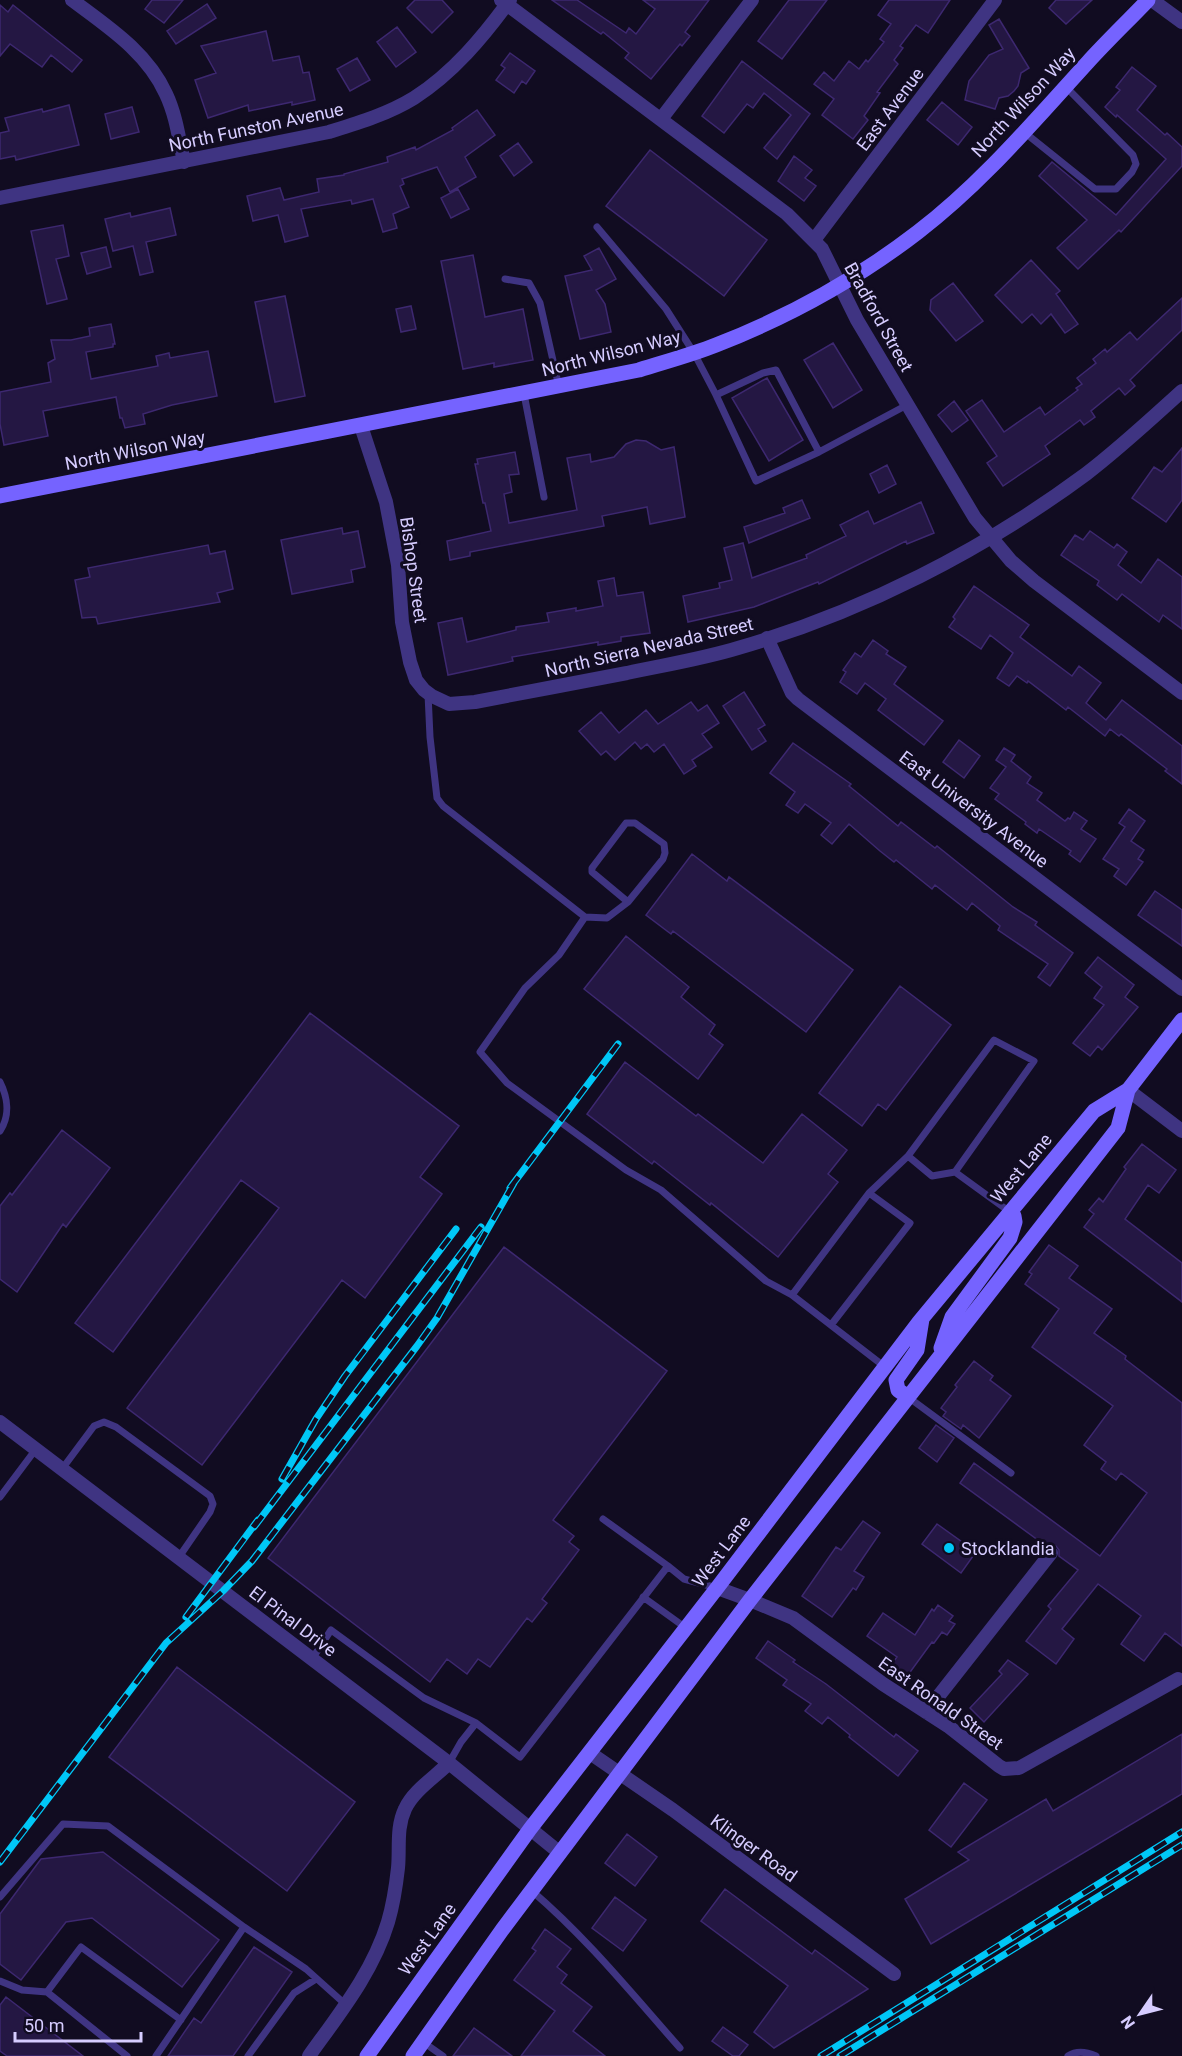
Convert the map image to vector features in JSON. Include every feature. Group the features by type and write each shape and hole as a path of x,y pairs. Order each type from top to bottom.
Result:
{"main road":[{"name":"North Wilson Way","path":"0,496 639,370 694,353 751,331 802,306 867,268 919,231 966,190 1024,132 1150,0"},
{"name":"West Lane","path":"367,2056 530,1829 923,1317 1094,1111 1128,1090 1182,1020"},
{"name":"West Lane","path":"413,2056 532,1890 750,1600 1118,1128 1128,1090"},
{"path":"937,1359 952,1317 1010,1238 1015,1222 1010,1212"},
{"path":"908,1397 898,1390 896,1380 917,1350 923,1317"}],"street":[{"path":"72,0 125,40 147,63 167,96 184,162"},
{"path":"661,119 752,0"},
{"name":"East Avenue","path":"814,240 995,0"},
{"path":"1150,0 1182,22"},
{"name":"North Funston Avenue","path":"0,198 329,132 366,121 403,104 435,84 455,67 506,2"},
{"name":"Bradford Street","path":"506,2 787,214 814,240 822,249 857,320 975,518 1011,561 1034,581 1182,693"},
{"name":"North Sierra Nevada Street","path":"428,693 450,704 475,702 668,665 738,648 834,615 910,581 1019,520 1086,474 1134,435 1182,391"},
{"name":"Bishop Street","path":"361,426 386,502 398,565 402,622 410,662 416,680 428,693"},
{"name":"East University Avenue","path":"767,638 792,693 798,699 1182,989"},
{"path":"1128,1090 1182,1131"},
{"name":"El Pinal Drive","path":"0,1422 449,1763 560,1853"},
{"path":"926,1712 1051,1553"},
{"name":"East Ronald Street","path":"717,1588 793,1618 999,1766 1014,1770 1178,1679"},
{"name":"Klinger Road","path":"590,1753 673,1810 894,1974"},
{"path":"309,2056 345,2004 377,1950 388,1923 399,1867 400,1825 405,1809 412,1798 449,1763"}],"lane":[{"path":"1024,132 1095,189 1116,189 1132,172 1136,164 1133,155 1066,87"},
{"path":"597,227 666,309 694,353 756,481 819,452 908,405"},
{"path":"506,279 529,283 540,303 559,387"},
{"path":"716,395 763,373 776,370 819,452"},
{"path":"524,394 544,497"},
{"path":"428,693 437,798 442,806 585,917 607,918 628,902 663,859 664,844 631,822 626,823 592,868 592,872 628,902"},
{"path":"585,917 559,955 525,988 480,1052 507,1083 626,1170 661,1190 766,1281 792,1295 885,1366"},
{"path":"792,1295 869,1193 908,1156 994,1040 1034,1061 955,1172 932,1176 908,1156"},
{"path":"0,1082 6,1094 6,1122 0,1131"},
{"path":"955,1172 1010,1212"},
{"path":"831,1325 910,1223 869,1193"},
{"path":"908,1397 1011,1473"},
{"path":"62,1468 94,1426 104,1422 116,1427 210,1496 213,1504 210,1512 178,1557"},
{"path":"0,1497 36,1449"},
{"path":"603,1519 684,1579 717,1588"},
{"path":"312,1659 332,1630 424,1698 476,1723 520,1757 668,1566"},
{"path":"643,1597 686,1628"},
{"path":"449,1763 461,1742 476,1723"},
{"path":"0,1897 63,1824 108,1827 244,1927 306,1969 345,2004"},
{"path":"532,1890 592,1948 680,2048"},
{"path":"156,2056 244,1927"},
{"path":"47,1992 81,1947 181,2020"},
{"path":"248,2056 294,1993 316,1979"},
{"path":"0,1982 22,1990 47,1992 127,2056"},
{"path":"423,2042 442,2056"},
{"path":"1068,2056 1086,2052 1096,2056"}],"building":[{"path":"152,0 183,0 164,23 145,9"},
{"path":"415,0 442,0 453,12 432,33 407,8"},
{"path":"552,0 577,0 626,33 629,28 636,34 655,9 643,0 709,0 685,32 690,36 682,46 680,44 651,79 625,58 629,53 603,32 601,34"},
{"path":"789,0 827,0 782,59 758,41"},
{"path":"889,0 950,0 928,33 916,25 900,46 903,48 894,60 898,64 877,92 880,93 864,116 868,120 853,139 822,115 834,99 814,84 824,72 834,81 849,61 859,69 866,60 868,62 884,42 880,39 891,24 878,15"},
{"path":"1056,0 1092,0 1066,24 1049,8"},
{"path":"207,4 216,18 176,44 167,31"},
{"path":"0,5 8,12 13,5 82,60 72,72 51,55 42,67 10,44 0,56"},
{"path":"999,19 1029,68 1021,73 1018,86 1014,91 1008,96 999,98 995,109 965,100 969,81 989,55 1003,49 989,25"},
{"path":"397,27 416,52 396,67 377,42"},
{"path":"266,31 273,61 299,56 303,73 309,72 315,100 292,105 292,102 249,111 248,105 208,118 195,80 216,73 201,46"},
{"path":"510,53 535,71 526,84 522,81 514,93 496,80 505,68 501,65"},
{"path":"357,58 370,80 350,91 337,69"},
{"path":"742,61 810,114 777,159 764,148 791,115 764,93 753,108 747,104 724,133 702,116"},
{"path":"1132,67 1156,86 1137,110 1182,147 1182,166 1121,232 1119,230 1078,269 1057,248 1087,220 1039,176 1052,162 1116,215 1166,159 1105,107 1120,90 1116,87"},
{"path":"942,102 972,127 958,145 927,120"},
{"path":"69,105 79,145 16,160 15,156 0,159 0,133 9,131 5,118"},
{"path":"132,107 139,132 111,139 105,114"},
{"path":"477,110 495,135 465,157 476,177 450,192 437,167 402,179 404,184 400,186 409,207 393,214 397,228 383,232 373,199 352,204 351,200 301,209 308,236 285,242 278,215 253,221 247,196 280,188 284,200 319,192 317,179 344,175 388,162 387,157 415,147 416,150 453,130 452,128"},
{"path":"518,143 532,162 514,176 500,156"},
{"path":"650,150 767,240 724,296 606,206"},
{"path":"794,156 812,170 805,178 816,186 804,201 778,181"},
{"path":"458,189 469,209 451,218 441,198"},
{"path":"170,208 176,235 146,242 153,272 140,275 133,246 113,251 105,219 130,213 131,217"},
{"path":"63,225 69,256 56,259 67,299 47,304 31,231"},
{"path":"106,247 111,267 87,274 81,253"},
{"path":"599,248 616,279 596,290 605,304 611,332 580,339 565,276 592,270 584,256"},
{"path":"473,255 485,317 523,309 533,360 494,367 494,363 463,369 441,261"},
{"path":"1031,260 1060,291 1056,294 1078,324 1065,333 1051,314 1041,324 1032,314 1022,323 995,295"},
{"path":"953,283 983,321 956,341 930,310 931,300"},
{"path":"285,296 305,396 275,402 255,302"},
{"path":"1182,298 1182,330 1130,380 1135,386 1125,395 1119,388 1091,411 1095,417 1084,425 1080,420 1045,446 1050,454 1003,486 987,463 997,456 966,411 982,400 1004,432 1040,407 1045,415 1078,390 1076,388 1082,384 1077,378 1096,363 1093,359 1105,349 1107,352 1130,332 1137,340"},
{"path":"411,306 416,329 401,332 396,309"},
{"path":"111,324 115,344 113,347 86,352 91,379 158,366 156,356 169,353 170,358 208,351 217,396 172,405 143,414 145,424 125,428 120,418 116,397 43,411 48,436 4,445 0,424 0,392 51,382 48,363 55,359 51,340 71,340 90,336 89,328"},
{"path":"833,343 862,390 833,408 804,360"},
{"path":"767,378 803,440 769,461 732,398"},
{"path":"954,401 968,420 952,432 938,415"},
{"path":"636,440 646,441 661,450 674,447 685,517 650,524 647,507 602,516 604,526 470,552 470,556 450,560 447,541 491,531 475,464 478,464 477,459 515,452 519,474 509,475 512,492 504,494 509,523 577,510 567,458 590,454 591,462 614,457 626,444"},
{"path":"1182,448 1182,500 1166,522 1132,498 1154,467 1162,472"},
{"path":"887,465 896,484 879,493 870,474"},
{"path":"802,500 810,518 749,543 744,527 785,513 783,508"},
{"path":"921,502 934,533 907,544 906,541 819,584 818,582 754,607 688,622 683,596 720,588 719,583 732,580 724,548 743,543 752,578 807,558 806,555 846,536 840,525 868,511 874,524"},
{"path":"342,528 343,534 358,531 365,567 351,570 353,582 292,594 281,540"},
{"path":"1090,531 1114,548 1117,544 1127,552 1118,565 1141,583 1158,559 1182,577 1182,629 1163,615 1159,622 1122,594 1117,600 1097,585 1099,581 1061,555 1075,535 1083,540"},
{"path":"208,545 210,554 225,551 233,589 217,593 220,602 98,624 96,617 82,618 75,580 90,577 88,568"},
{"path":"614,578 617,596 643,592 650,633 621,637 621,641 598,645 598,642 512,657 513,661 448,675 438,623 462,618 467,642 516,630 516,627 549,622 547,613 603,606 598,581"},
{"path":"974,586 1029,625 1020,637 1072,676 1079,666 1101,683 1086,703 1106,720 1122,700 1182,746 1182,784 1165,771 1167,769 1121,734 1119,736 1110,729 1105,736 1068,707 1066,710 1028,681 1027,683 1017,676 1009,686 997,678 1013,653 990,635 981,649 949,627"},
{"path":"873,640 888,651 886,654 906,667 894,684 943,721 924,745 878,710 886,699 865,683 857,694 840,682 846,672 843,670 855,653 861,657"},
{"path":"744,692 765,725 758,729 766,741 752,750 723,706"},
{"path":"691,702 698,711 707,705 719,723 702,734 712,747 692,760 696,766 684,774 664,744 654,752 647,744 641,749 635,742 615,760 606,751 601,755 579,731 601,712 619,733 646,710 658,724"},
{"path":"959,740 980,756 964,778 943,762"},
{"path":"793,743 851,784 849,786 898,826 901,822 935,848 937,846 1013,907 1037,922 1035,925 1073,953 1050,986 1038,977 1048,964 998,930 1000,926 972,903 967,910 935,885 932,889 896,860 894,862 849,824 832,844 821,835 831,823 805,804 798,813 786,805 795,792 770,773"},
{"path":"1004,748 1015,755 1011,761 1031,777 1027,783 1042,793 1037,800 1065,821 1070,819 1074,812 1087,821 1081,829 1096,839 1080,862 1069,854 1071,851 1039,829 1037,833 995,799 999,794 990,788 1006,767 996,760"},
{"path":"1129,809 1145,821 1131,841 1144,850 1138,859 1143,862 1126,885 1114,876 1119,869 1103,859 1125,827 1119,823"},
{"path":"692,854 727,881 729,877 853,970 806,1032 673,931 671,934 646,915"},
{"path":"1155,891 1182,910 1182,946 1138,915"},
{"path":"626,936 689,987 681,997 715,1025 709,1034 723,1045 698,1079 584,989"},
{"path":"1098,957 1134,985 1125,997 1138,1007 1102,1050 1098,1046 1090,1056 1073,1043 1104,1005 1094,998 1102,987 1085,973"},
{"path":"900,986 951,1025 886,1110 878,1104 862,1126 819,1093"},
{"path":"310,1013 459,1126 420,1177 442,1194 365,1298 342,1280 202,1465 127,1408 279,1208 241,1180 113,1352 75,1323"},
{"path":"625,1062 763,1163 802,1114 847,1150 828,1174 838,1182 778,1257 711,1203 710,1205 654,1161 652,1164 587,1114"},
{"path":"62,1130 110,1168 66,1227 63,1224 17,1292 0,1279 0,1206 10,1193 12,1195"},
{"path":"1142,1144 1176,1170 1159,1193 1148,1185 1125,1219 1182,1263 1182,1302 1084,1227 1094,1214 1089,1210 1099,1198 1103,1202 1126,1169 1124,1167"},
{"path":"1049,1245 1078,1266 1069,1278 1112,1309 1094,1333 1126,1356 1125,1359 1182,1403 1182,1646 1165,1633 1144,1661 1121,1644 1141,1616 1098,1584 1062,1629 1074,1639 1056,1664 1026,1641 1051,1609 1048,1606 1078,1570 1059,1556 1056,1546 1052,1544 1046,1546 960,1483 974,1463 1100,1556 1147,1493 1121,1473 1116,1480 1101,1469 1106,1462 1084,1445 1113,1406 1032,1347 1059,1309 1025,1284 1032,1274 1029,1272"},
{"path":"504,1247 667,1371 553,1520 574,1536 569,1542 579,1550 542,1599 547,1603 532,1622 527,1618 490,1667 478,1659 467,1674 447,1659 430,1682 268,1558"},
{"path":"974,1361 993,1376 990,1380 1011,1396 979,1438 963,1425 961,1429 943,1416 946,1412 941,1408"},
{"path":"936,1425 954,1438 937,1462 919,1448"},
{"path":"863,1521 880,1533 854,1571 864,1577 856,1590 853,1588 832,1617 802,1596 836,1547 841,1550"},
{"name":"Stocklandia","path":"937,1524 976,1552 961,1573 922,1544"},
{"path":"938,1605 953,1616 949,1621 955,1624 947,1635 942,1632 934,1643 932,1642 908,1675 892,1664 897,1657 867,1636 883,1613 915,1635 932,1609 934,1611"},
{"path":"768,1641 894,1737 896,1734 918,1751 898,1776 828,1717 822,1724 805,1711 811,1704 783,1685 787,1680 756,1658"},
{"path":"1008,1660 1028,1674 984,1722 970,1708 1002,1674 999,1671"},
{"path":"177,1667 355,1802 287,1891 109,1757"},
{"path":"1182,1734 1182,1794 931,1944 905,1899 969,1860 958,1852 1046,1799 1053,1811"},
{"path":"964,1783 987,1800 951,1847 929,1830"},
{"path":"627,1834 657,1857 635,1886 605,1863"},
{"path":"103,1852 219,1940 182,1987 92,1918 66,1922 21,1980 0,1964 0,1914 41,1859"},
{"path":"725,1889 812,1954 815,1950 868,1989 774,2048 754,2032 788,1986 701,1921"},
{"path":"615,1897 646,1920 623,1951 592,1928"},
{"path":"545,1929 571,1949 557,1967 567,1975 561,1983 592,2007 573,2031 605,2056 521,2056 555,2011 514,1980 536,1951 532,1948"},
{"path":"254,1947 292,1972 233,2056 168,2056 194,2018 201,2023"},
{"path":"6,1997 83,2056 7,2056 0,2051 0,2005"},
{"path":"723,2027 748,2045 739,2056 733,2056 712,2041"},
{"path":"474,2028 512,2056 453,2056"}],"railway":[{"path":"510,1188 618,1044"},
{"path":"0,1862 166,1643 252,1561 417,1346 437,1318 514,1183"},
{"path":"254,1527 481,1227"},
{"path":"282,1479 316,1419 345,1376 456,1229"},
{"path":"186,1617 258,1520"},
{"path":"821,2056 1182,1832"},
{"path":"840,2056 1182,1845"}],"place":[{"name":"Stocklandia","path":"949,1548"}]}
